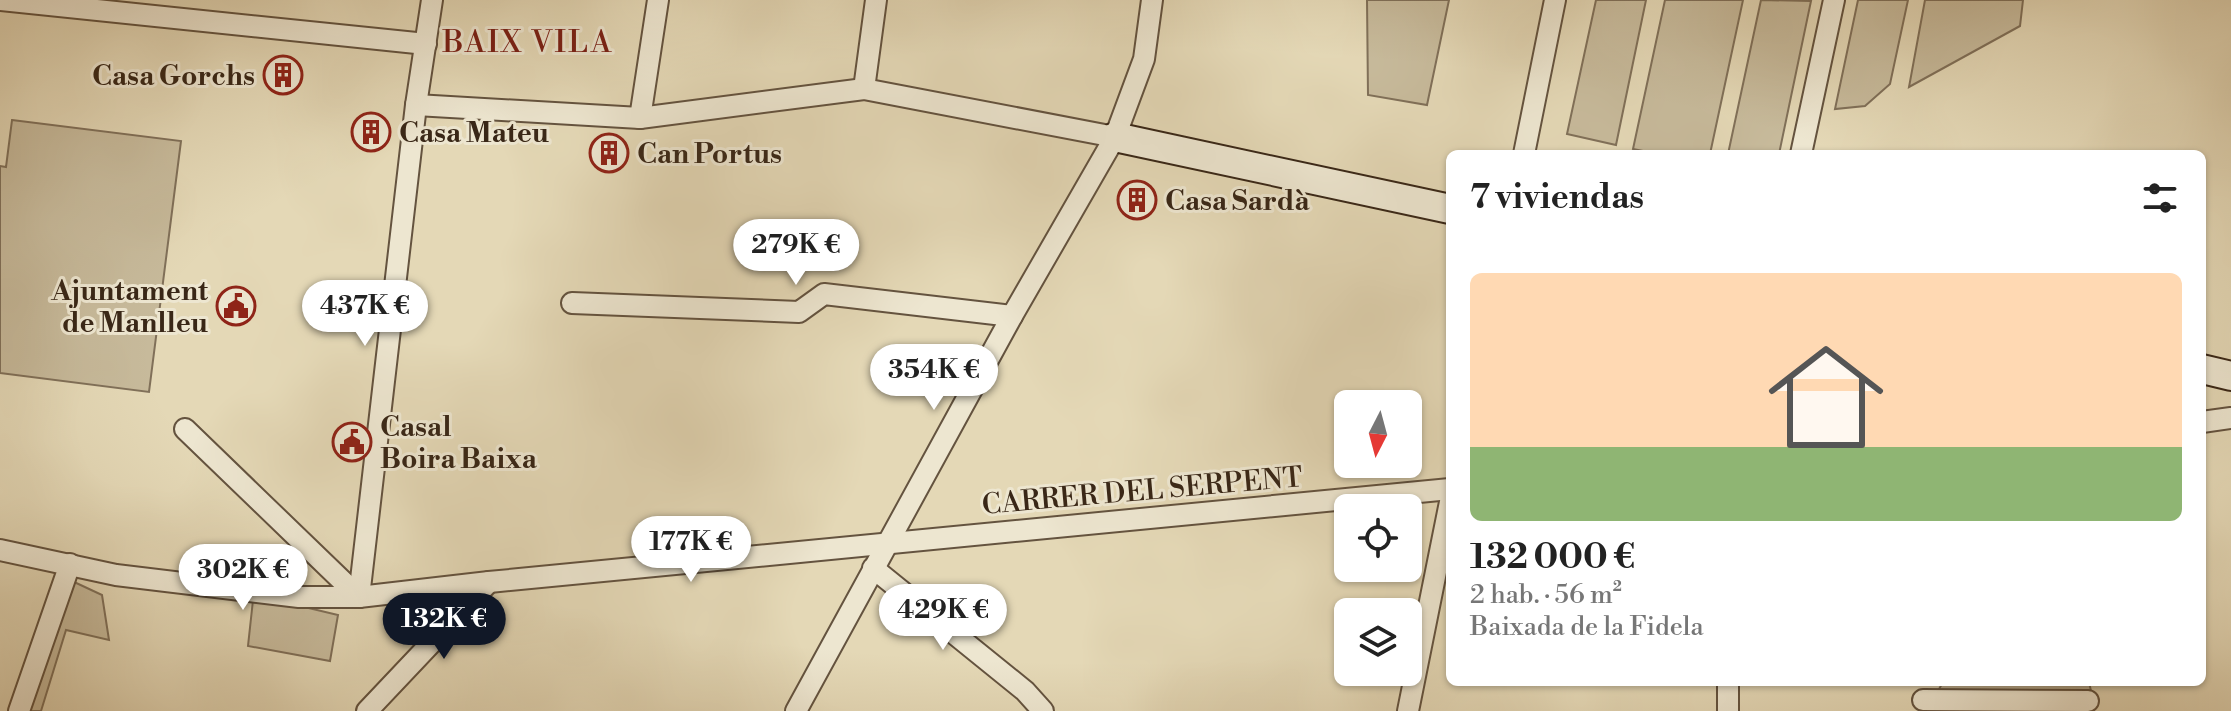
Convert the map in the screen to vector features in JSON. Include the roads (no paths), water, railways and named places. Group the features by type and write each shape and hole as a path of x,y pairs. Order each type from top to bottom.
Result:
{"street":[{"path":"0,0 103,5 426,44"},
{"path":"359,597 416,105 432,0"},
{"path":"640,118 658,0"},
{"path":"864,89 876,0"},
{"path":"796,711 1012,316 1115,137 1144,59 1152,0"},
{"path":"1525,150 1555,0"},
{"path":"1802,150 1834,0"},
{"path":"416,105 640,118 864,89 1115,137 1446,208"},
{"path":"572,303 799,312 824,294 1012,316"},
{"path":"2206,370 2231,376"},
{"path":"2206,421 2231,418"},
{"path":"185,429 359,597"},
{"name":"CARRER DEL SERPENT","path":"0,550 112,575 299,597 359,597 887,542 1446,489"},
{"path":"1408,711 1446,522"},
{"path":"19,711 70,564"},
{"path":"873,568 1025,691 1043,711"},
{"path":"367,711 489,582"},
{"path":"1728,686 1728,711"},
{"path":"1925,698 2088,701"}],"place":[{"name":"Casa Gorchs","path":"283,75"},
{"name":"Casa Mateu","path":"371,132"},
{"name":"Can Portus","path":"609,153"},
{"name":"Casa Sardà","path":"1137,200"},
{"name":"Ajuntament de Manlleu","path":"236,306"},
{"name":"Casal Boira Baixa","path":"352,442"}],"district":[{"name":"BAIX VILA","path":"528,42"}]}
